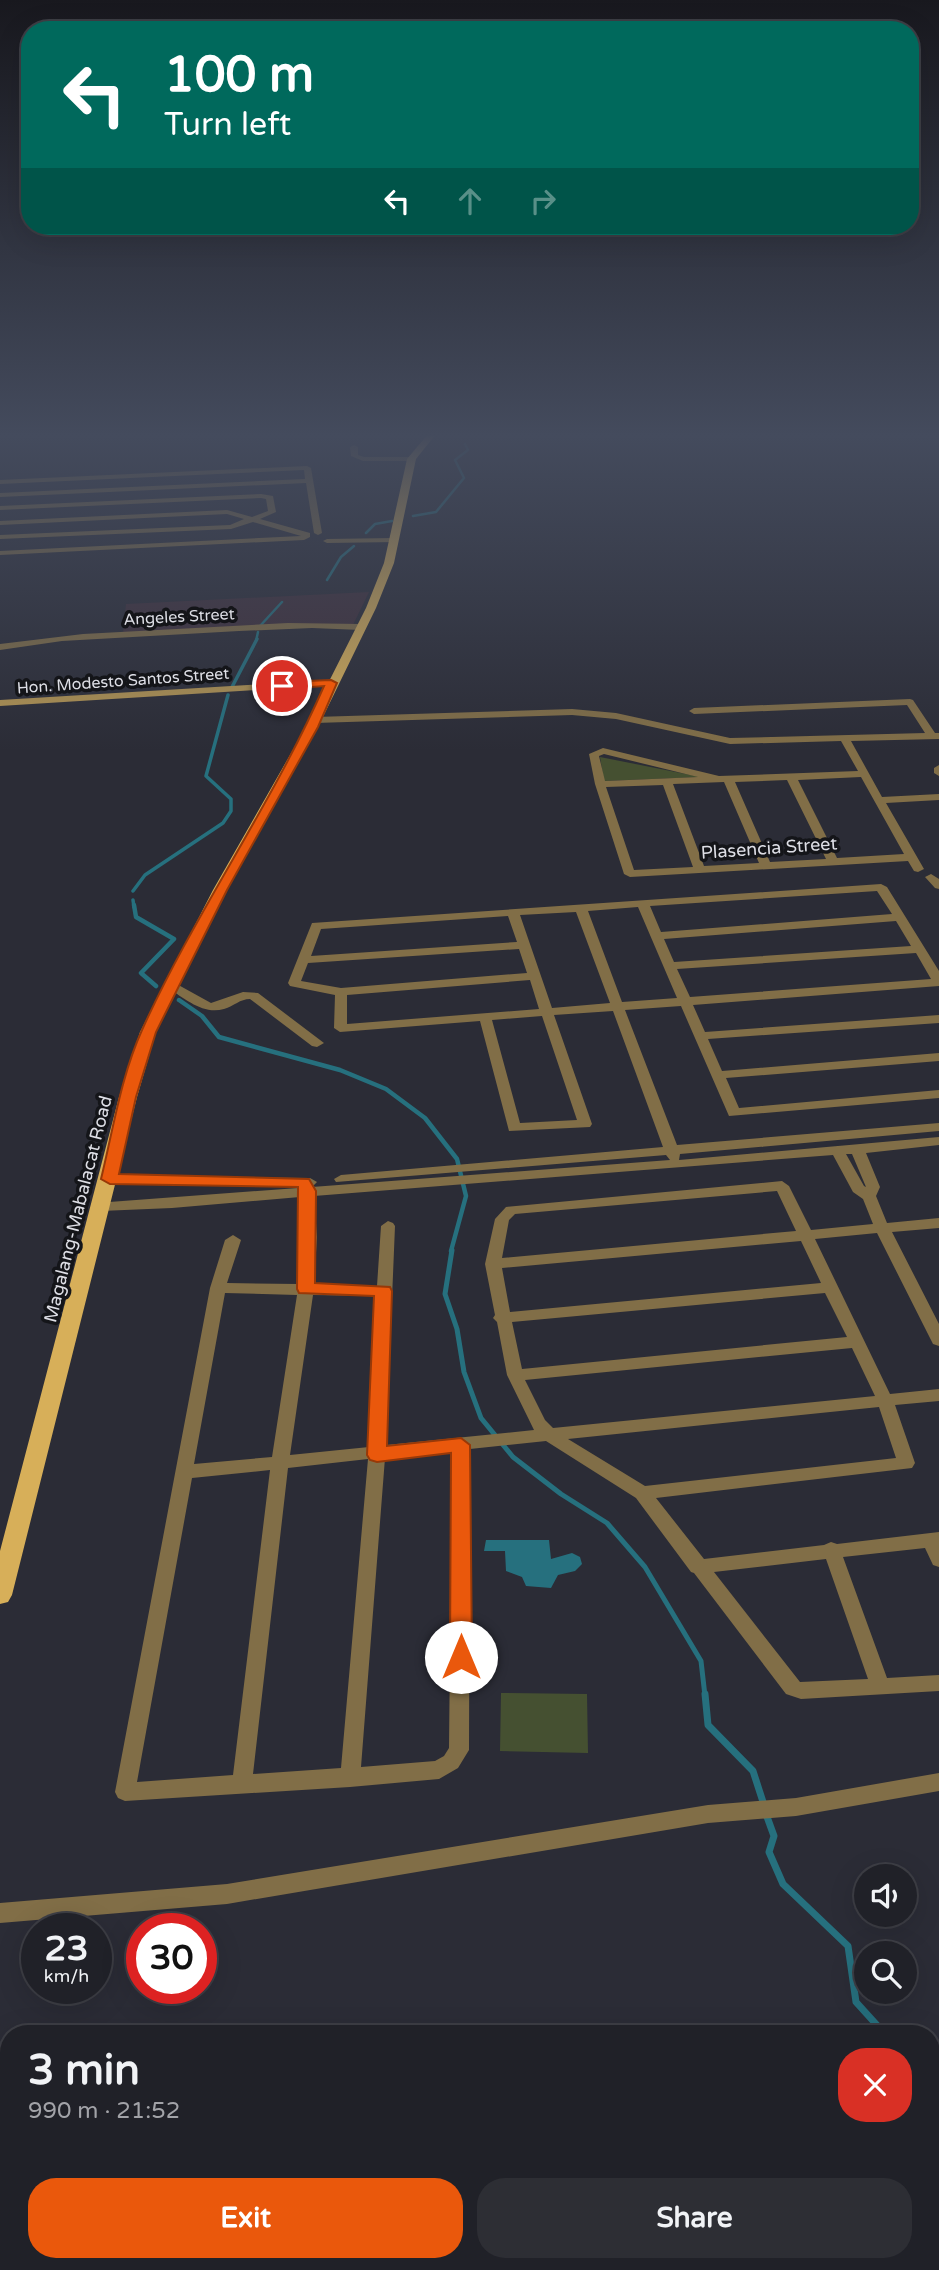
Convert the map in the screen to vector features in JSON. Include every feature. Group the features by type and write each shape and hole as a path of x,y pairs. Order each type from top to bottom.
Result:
{"main road":[{"name":"Magalang-Mabalacat Road","path":"0,1595 110,1179 128,1097 148,1032 220,890 314,724 389,564 390,540"}],"street":[{"path":"0,553 234,540"},
{"path":"310,540 330,540"},
{"name":"Angeles Street","path":"0,647 40,640 199,631 318,625 361,627"},
{"name":"Hon. Modesto Santos Street","path":"0,703 331,683"},
{"path":"694,711 908,699 935,736"},
{"path":"314,724 588,715 616,716 730,741 935,736"},
{"path":"844,738 918,869"},
{"path":"715,778 600,784 594,754 599,751 728,779 864,774"},
{"path":"939,768 939,773"},
{"path":"791,777 833,862"},
{"path":"728,779 766,866"},
{"path":"667,782 700,870"},
{"name":"Plasencia Street","path":"600,784 630,874 910,857"},
{"path":"878,800 939,797"},
{"path":"341,992 340,1028 939,981 881,887 316,926 294,983 341,992 535,976"},
{"path":"643,905 734,1113 939,1094"},
{"path":"581,909 674,1156"},
{"path":"485,1017 514,1128 585,1124 513,913"},
{"path":"657,936 899,917"},
{"path":"303,960 524,945"},
{"path":"670,966 919,949"},
{"path":"173,986 207,1006 215,1007 238,997 254,996 317,1043"},
{"path":"700,1036 939,1019"},
{"path":"717,1075 939,1057"},
{"path":"101,1206 147,1206 305,1186 674,1156 939,1127"},
{"path":"674,1156 838,1152 939,1141"},
{"path":"857,1149 873,1186 869,1196"},
{"path":"838,1152 858,1189 869,1196 882,1228 939,1340"},
{"path":"110,1179 305,1186"},
{"path":"147,1206 154,1180"},
{"path":"242,1784 281,1461 306,1289 305,1186"},
{"path":"642,1493 901,1466 906,1463 907,1457 885,1400 828,1287 785,1188 778,1186 511,1210 502,1219 493,1264 515,1375 534,1416 549,1435 642,1493 793,1688 801,1691 939,1683"},
{"path":"493,1264 939,1223"},
{"path":"350,1778 377,1455 388,1226"},
{"path":"233,1240 218,1288 125,1792 439,1770 451,1762 459,1750 469,1445"},
{"path":"502,1318 828,1287"},
{"path":"218,1288 384,1291"},
{"path":"515,1375 856,1342"},
{"path":"183,1472 281,1461 377,1455 939,1395"},
{"path":"697,1567 831,1549 935,1539 939,1560"},
{"path":"831,1549 880,1686"},
{"path":"0,1913 226,1894 708,1814 796,1807 939,1783"}],"shaded area":[{"path":"369,592 353,625 123,633 126,604"}],"green space":[{"path":"600,757 701,777 604,781"},
{"path":"501,1693 587,1694 588,1753 500,1751"}],"water":[{"path":"486,1540 549,1540 551,1559 572,1553 580,1557 582,1564 575,1571 558,1575 551,1588 526,1586 522,1577 506,1571 505,1551 484,1551"}],"waterway":[{"path":"327,580 341,557 354,546"},
{"path":"260,626 282,602"},
{"path":"256,641 258,632"},
{"path":"232,687 256,641"},
{"path":"133,891 145,875 223,823 231,811 231,799 206,776 228,695"},
{"path":"133,900 134,907"},
{"path":"134,905 136,917 174,939 141,973 156,986"},
{"path":"179,1000 202,1016 219,1037 340,1070 386,1089 425,1118 457,1159 466,1196 451,1251"},
{"path":"452,1250 445,1294 457,1329 464,1372 481,1418 513,1457 561,1494 607,1523 645,1567 701,1661 705,1696"},
{"path":"705,1694 708,1725 753,1771 764,1805"},
{"path":"766,1814 774,1836 769,1852 783,1884 848,1946 856,2002 877,2025"}],"route":[{"path":"282,686 331,683 312,727 220,890 148,1032 128,1097 110,1179 303,1182 307,1191 308,1210 306,1289 384,1291 377,1455 461,1445 461,1657"}]}
